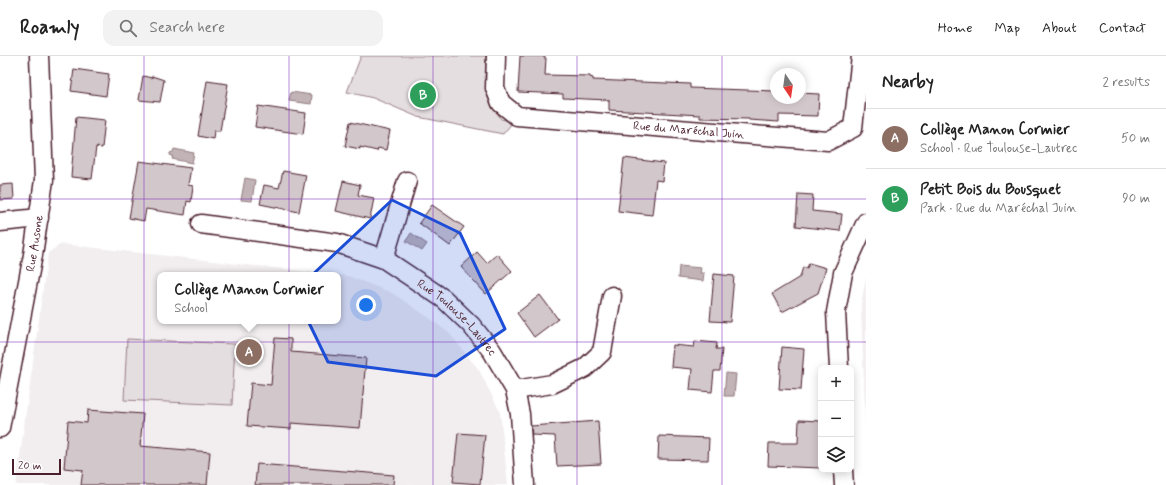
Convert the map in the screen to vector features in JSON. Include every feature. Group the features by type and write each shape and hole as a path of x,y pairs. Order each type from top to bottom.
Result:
{"street":[{"name":"Rue Ausone","path":"0,426 34,255 44,180 39,56"},
{"name":"Rue du Maréchal Juin","path":"496,56 495,88 501,103 517,116 828,141 853,128 861,56"},
{"path":"384,259 407,181"},
{"path":"0,222 39,218"},
{"path":"839,365 836,312 843,274 866,222"},
{"name":"Rue Toulouse-Lautrec","path":"201,224 337,243 384,259 444,299 471,325 492,351 515,390 520,414 525,485"},
{"path":"515,390 552,384 585,368 602,352 612,296"},
{"path":"843,473 844,485"}],"highlighted area":[{"path":"392,200 460,233 505,329 436,376 328,362 294,292"}],"shaded area":[{"path":"361,56 486,56 485,77 488,98 501,119 513,122 503,134 418,117 373,98 347,92"},
{"path":"291,92 312,95 311,104 289,101"},
{"path":"174,149 194,153 192,163 172,159 173,156 170,155 170,153 173,152"},
{"path":"245,178 255,180 252,201 241,200"},
{"path":"411,233 427,244 422,251 406,241"},
{"path":"61,244 310,272 157,272 157,324 341,324 341,275 348,276 392,293 450,334 479,370 500,412 508,485 16,485 48,253"},
{"path":"679,266 701,268 700,273 704,273 703,281 678,278"},
{"path":"866,277 866,439 861,305"},
{"path":"127,339 235,344 232,405 124,400"},
{"path":"726,373 736,374 734,396 724,396"}],"building":[{"path":"520,56 544,56 544,58 546,58 545,75 590,76 593,80 690,84 690,88 770,91 770,104 806,104 806,93 819,94 818,116 779,115 779,122 749,119 700,118 700,115 609,110 609,100 563,98 563,94 518,92"},
{"path":"74,69 109,74 106,96 71,91"},
{"path":"143,76 152,78 152,76 164,80 160,102 139,100"},
{"path":"207,81 228,84 220,131 214,131 213,139 198,136"},
{"path":"258,106 306,113 303,134 255,127"},
{"path":"76,117 105,120 102,148 96,147 92,179 71,177"},
{"path":"350,122 390,131 386,150 378,148 377,151 360,147 360,149 345,146"},
{"path":"624,158 664,163 662,181 656,180 652,215 618,211"},
{"path":"139,161 191,168 188,185 193,186 191,202 187,201 185,215 146,209 144,221 129,218"},
{"path":"283,171 306,175 299,212 260,204 264,185 279,188"},
{"path":"343,181 360,185 358,195 374,198 370,219 336,211"},
{"path":"13,184 14,199 0,200 0,185"},
{"path":"798,194 813,195 812,211 842,214 840,231 796,226"},
{"path":"432,205 464,227 450,246 419,223"},
{"path":"477,252 487,263 497,254 512,271 486,294 461,267"},
{"path":"809,263 826,268 818,293 782,312 772,294 800,277 803,267 807,268"},
{"path":"714,274 734,276 730,322 710,321"},
{"path":"540,295 558,319 534,337 517,313"},
{"path":"275,338 291,339 291,352 366,358 360,428 291,423 291,429 247,426 251,383 271,385"},
{"path":"695,341 717,343 716,349 722,349 720,371 714,371 712,392 690,390 692,369 671,367 673,345 694,347"},
{"path":"782,347 804,349 801,390 779,389"},
{"path":"88,410 143,414 140,446 210,452 207,485 81,485 83,470 64,468 68,421 87,423"},
{"path":"799,420 818,421 818,468 768,466 769,443 798,443"},
{"path":"598,421 601,464 557,466 555,436 532,435 531,426"},
{"path":"458,433 485,435 480,484 453,482"},
{"path":"659,436 709,438 708,460 658,459"},
{"path":"257,464 394,475 393,485 255,485"}],"place":[{"name":"Petit Bois du Bousquet","path":"423,95"},
{"name":"Collège Manon Cormier","path":"249,352"}]}
